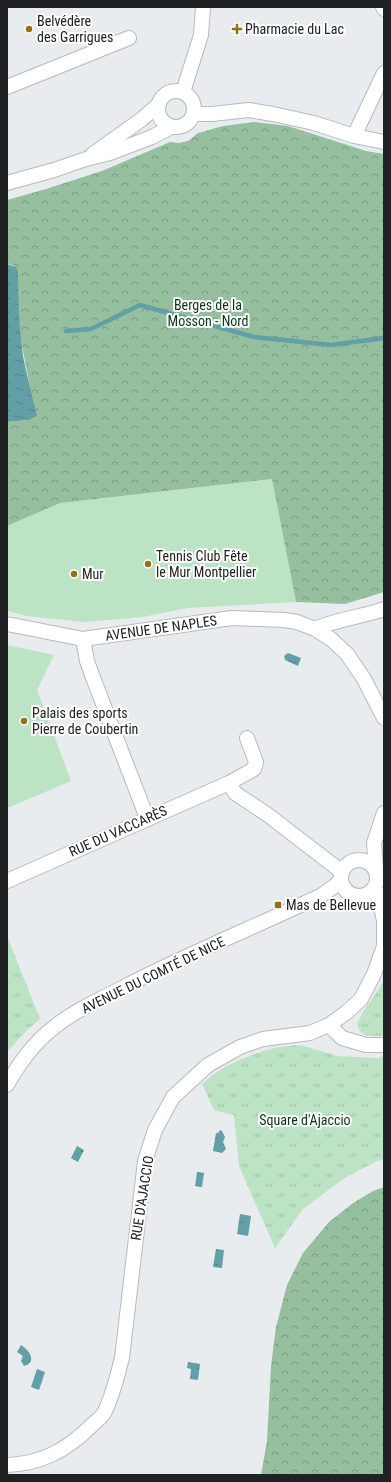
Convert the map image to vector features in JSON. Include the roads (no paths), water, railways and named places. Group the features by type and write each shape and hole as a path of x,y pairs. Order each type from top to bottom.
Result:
{"street":[{"path":"183,92 201,35 203,7"},
{"path":"7,87 129,38"},
{"path":"354,136 384,73"},
{"path":"172,91 183,92 191,98 195,109 192,120 183,127 171,127 166,125 162,120 158,109 161,99 172,91"},
{"path":"86,158 142,119 159,104"},
{"path":"194,114 212,114 249,110 314,123 354,136 384,142"},
{"path":"7,183 54,170 86,158 110,153 152,137 171,127"},
{"path":"315,629 327,624 351,619 384,609"},
{"name":"AVENUE DE NAPLES","path":"7,624 83,639 232,618 284,620 297,622 315,629"},
{"path":"315,629 331,638 347,654 364,679 384,718"},
{"path":"83,639 87,661 92,675 147,818"},
{"name":"RUE DU VACCARÈS","path":"7,881 229,783 254,769 256,762 247,738"},
{"path":"229,783 235,793 268,815 341,875 344,889 353,895 359,896 371,892 378,880 374,843 384,814"},
{"path":"354,860 374,843"},
{"path":"341,875 348,862 360,859 366,860 372,864 378,880"},
{"name":"AVENUE DU COMTÉ DE NICE","path":"7,1085 17,1067 32,1048 72,1013 150,973 322,895 336,885 341,875"},
{"name":"RUE D'AJACCIO","path":"7,1465 20,1465 55,1454 80,1437 103,1414 115,1386 122,1358 145,1161 156,1130 173,1098 208,1065 240,1047 263,1039 310,1033 329,1025 361,999 374,974 384,946 384,923 378,880"},
{"name":"AVENUE DU COMTÉ DE NICE","path":"322,895 339,893 353,895"},
{"path":"329,1025 342,1038 366,1045 384,1045"}],"water":[{"path":"7,264 16,267 18,272 19,314 23,356 37,416 28,420 7,422"},
{"path":"288,653 301,658 298,666 285,660 284,656"},
{"path":"220,1130 225,1137 223,1142 226,1149 222,1153 213,1151 216,1133"},
{"path":"77,1146 84,1150 78,1162 71,1158"},
{"path":"197,1172 204,1173 202,1187 195,1186"},
{"path":"240,1214 251,1216 248,1236 237,1234"},
{"path":"216,1249 224,1250 222,1268 213,1267"},
{"path":"21,1345 31,1356 31,1362 24,1366 21,1361 23,1356 17,1352"},
{"path":"188,1362 200,1364 198,1380 190,1379 191,1369 187,1368"},
{"path":"37,1369 45,1372 39,1390 31,1387"}],"waterway":[{"path":"66,331 91,329 140,305 254,337 331,345 384,338"}],"place":[{"name":"Belvédère des Garrigues","path":"29,29"},
{"name":"Pharmacie du Lac","path":"237,29"},
{"name":"Tennis Club Fête le Mur Montpellier","path":"148,564"},
{"name":"Mur","path":"74,574"},
{"name":"Palais des sports Pierre de Coubertin","path":"24,721"},
{"name":"Mas de Bellevue","path":"278,905"}],"park label":[{"name":"Berges de la Mosson - Nord","path":"208,314"},
{"name":"Square d'Ajaccio","path":"305,1120"}]}
